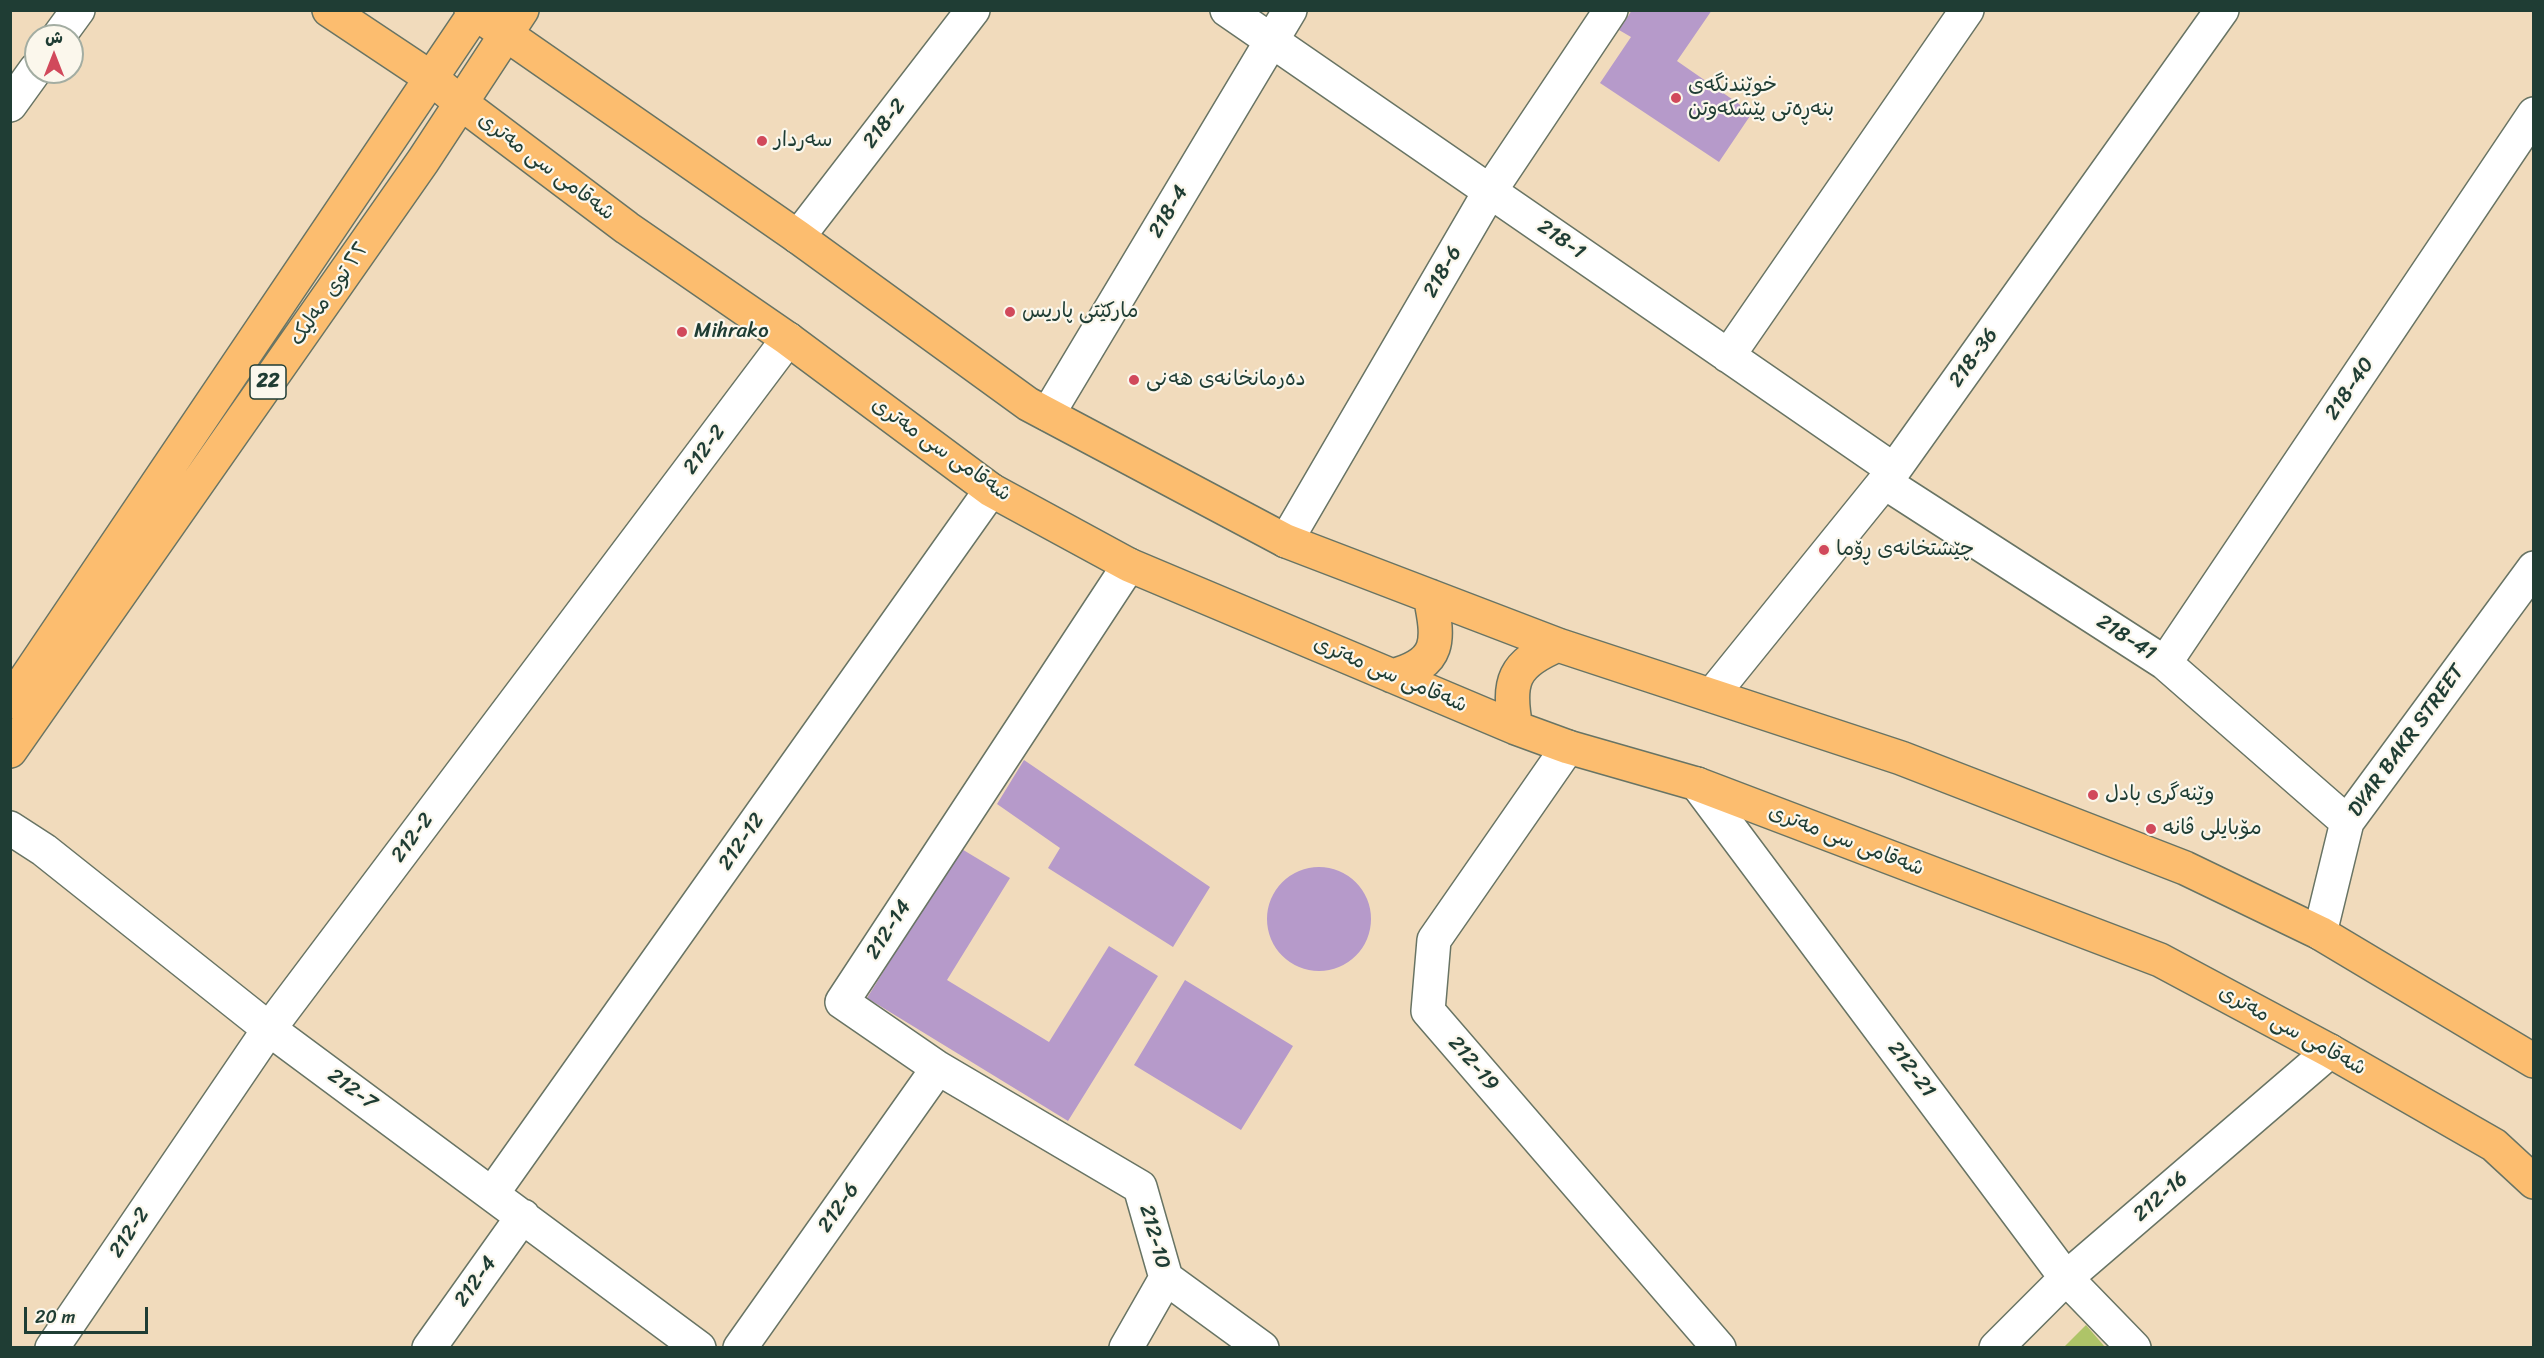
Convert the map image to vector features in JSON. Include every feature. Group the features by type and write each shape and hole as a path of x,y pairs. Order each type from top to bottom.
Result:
{"main road":[{"name":"شەقامی سی مەتری","path":"329,10 431,78 627,228 788,339 991,490 1129,565 1516,728 1568,747 1697,784 2160,960 2330,1050 2494,1145 2534,1182"},
{"name":"٢٢ توی مەلیک","path":"10,702 475,11"},
{"path":"475,11 514,22 798,237 1028,404 1286,542 1558,645 1901,758 2174,863 2320,933 2534,1061"},
{"name":"٢٢ توی مەلیک","path":"10,751 423,161 514,22"},
{"path":"1392,676 1411,672 1425,662 1434,647 1436,632 1430,596"},
{"path":"1516,728 1511,702 1513,685 1520,669 1534,655 1558,645"}],"street":[{"path":"68,24 78,10"},
{"name":"218-2","path":"798,237 973,10"},
{"name":"218-1","path":"1227,10 1728,356 1889,476"},
{"name":"218-4","path":"1047,414 1290,10"},
{"name":"218-6","path":"1286,542 1490,191 1611,10"},
{"path":"1728,356 1966,10"},
{"name":"218-36","path":"1712,695 1889,476 2222,10"},
{"path":"10,105 25,84"},
{"name":"218-40","path":"2165,663 2534,114"},
{"name":"212-2","path":"52,1347 269,1029 788,339"},
{"name":"218-41","path":"1889,476 2165,663 2348,822"},
{"name":"212-12","path":"492,1194 991,490"},
{"name":"212-14","path":"1129,565 842,1002 938,1068 1140,1187"},
{"name":"DYAR BAKR STREET","path":"2320,933 2348,822 2528,588"},
{"name":"212-19","path":"1568,747 1434,940 1428,1011 1719,1347"},
{"name":"212-21","path":"1697,784 2066,1278 2134,1347"},
{"name":"212-7","path":"10,828 44,850 269,1029 699,1347"},
{"name":"212-16","path":"1996,1347 2066,1278 2330,1050"},
{"name":"212-6","path":"740,1347 938,1068"},
{"name":"212-10","path":"1126,1347 1166,1278 1140,1187"},
{"name":"212-4","path":"429,1347 523,1216"},
{"path":"1166,1278 1262,1347"}],"green space":[{"path":"2086,1325 2105,1347 2064,1347"}],"building":[{"name":"خوێندنگەی بنەڕەتی پێشکەوتن","path":"1632,10 1712,10 1677,61 1752,113 1719,162 1600,83 1631,37 1619,30"},
{"path":"1024,760 1210,887 1173,947 1048,868 1060,848 997,804"},
{"path":"960,848 1010,878 947,980 1049,1042 1109,946 1158,976 1068,1121 867,998"},
{"path":"1319,867 1339,871 1356,882 1367,899 1371,919 1367,939 1356,956 1339,967 1319,971 1299,967 1282,956 1271,939 1267,919 1271,899 1282,882 1299,871"},
{"path":"1185,980 1293,1046 1241,1130 1134,1065"}],"place":[{"name":"خوێندنگەی بنەڕەتی پێشکەوتن","path":"1676,98"},
{"name":"سەردار","path":"762,141"},
{"name":"مارکێتی پاریس","path":"1010,312"},
{"name":"Mihrako","path":"682,332"},
{"name":"دەرمانخانەی هەنی","path":"1134,380"},
{"name":"چێشتخانەی ڕۆما","path":"1824,550"},
{"name":"وێنەگری بادل","path":"2093,795"},
{"name":"مۆبایلی ڤانە","path":"2151,829"}]}
